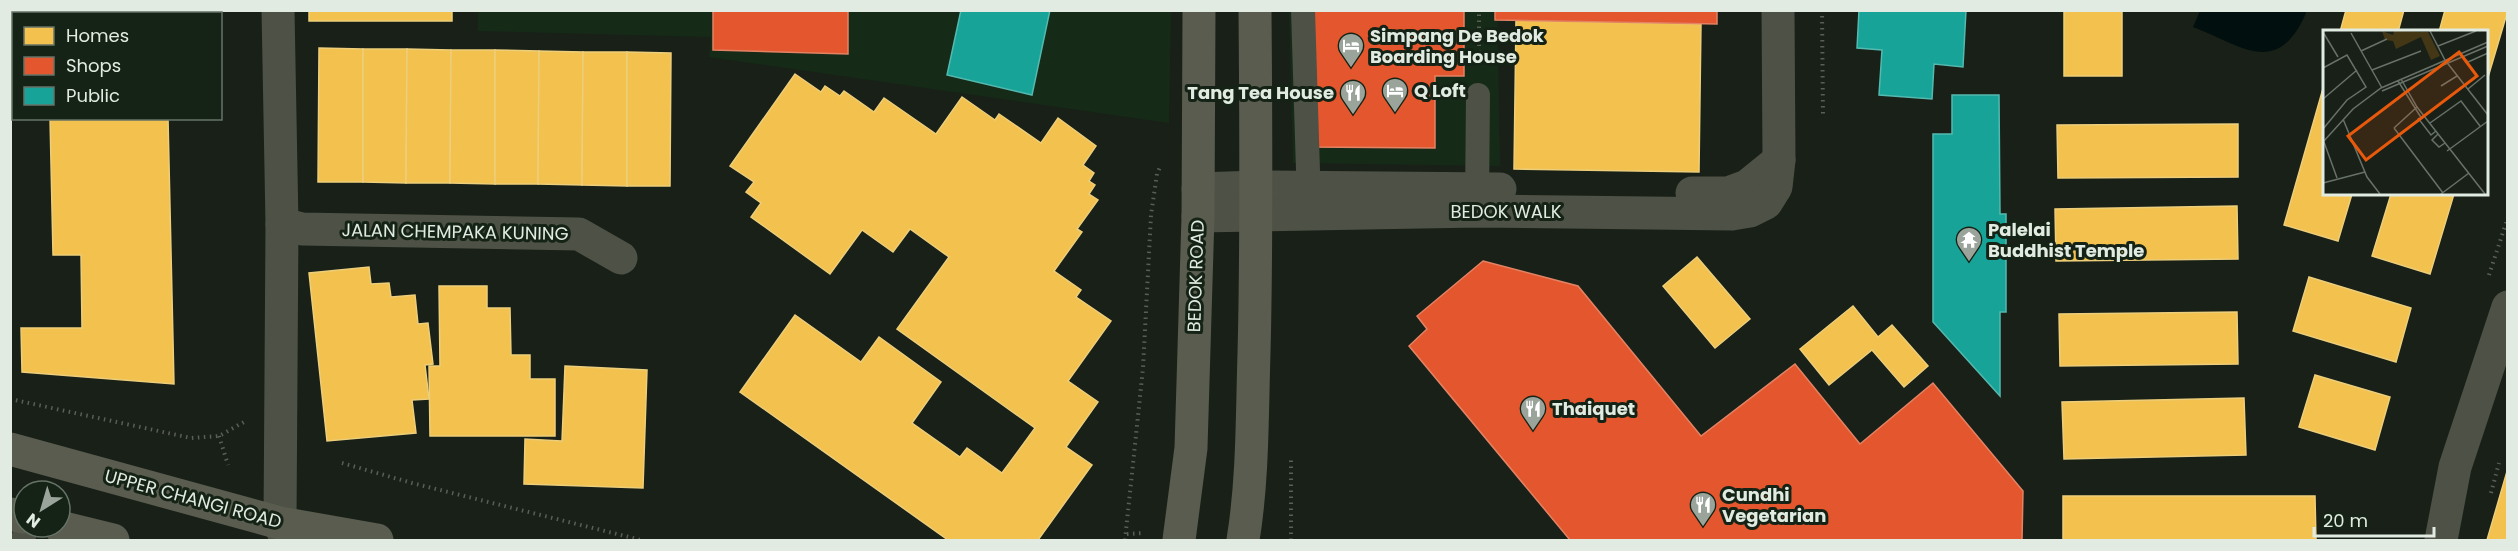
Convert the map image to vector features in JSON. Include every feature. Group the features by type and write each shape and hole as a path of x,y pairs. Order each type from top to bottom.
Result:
{"street":[{"path":"278,10 282,224 283,532"},
{"name":"BEDOK ROAD","path":"1179,540 1191,448 1198,203 1199,10"},
{"path":"1243,540 1251,459 1256,200 1255,10"},
{"name":"BEDOK WALK","path":"1198,203 1256,200 1477,199 1728,193 1748,186 1779,160 1779,10"},
{"name":"JALAN CHEMPAKA KUNING","path":"282,224 302,229 579,234 621,258"},
{"path":"2441,540 2455,467 2508,307"},
{"name":"UPPER CHANGI ROAD","path":"10,449 283,532 377,540"},
{"path":"72,530 113,540"}],"lane":[{"path":"1303,10 1309,200"},
{"path":"1477,199 1478,95"}],"path":[{"path":"1478,95 1479,10"},
{"path":"1822,10 1823,117"},
{"path":"1125,540 1143,368 1151,215 1157,174 1167,152 1198,121"},
{"path":"10,399 191,438 207,439 219,436 246,422 250,413"},
{"path":"219,436 228,465"},
{"path":"2490,496 2499,462"},
{"path":"342,463 412,483 641,540"}],"shaded area":[{"path":"2305,10 2306,13 2295,33 2283,46 2270,51 2257,51 2242,48 2193,27 2200,11"},
{"path":"478,11 1171,11 1169,123 709,57 711,37 478,31"},
{"path":"1289,11 1497,11 1500,166 1293,163"}],"building: Homes":[{"path":"18,10 166,10 166,12 18,12"},
{"path":"309,10 452,10 452,21 309,21"},
{"path":"2064,10 2122,10 2122,76 2064,76"},
{"path":"2346,10 2404,10 2399,30 2341,30"},
{"path":"2445,10 2508,10 2488,77 2488,30 2440,30"},
{"path":"1516,20 1701,24 1699,172 1514,169"},
{"path":"319,48 363,49 363,182 318,182"},
{"path":"363,49 407,49 406,183 363,182"},
{"path":"407,49 451,50 450,183 406,183"},
{"path":"451,50 495,50 495,184 450,183"},
{"path":"495,50 539,51 538,184 495,184"},
{"path":"539,51 583,52 582,185 538,184"},
{"path":"583,52 627,52 627,186 582,185"},
{"path":"627,52 671,53 670,186 627,186"},
{"path":"795,74 821,92 825,86 840,96 844,91 874,112 884,98 936,134 962,97 995,120 999,114 1041,143 1058,118 1096,146 1083,165 1094,173 1089,181 1095,185 1089,194 1098,200 1077,229 1082,232 1054,271 1081,290 1076,297 1111,321 1068,381 1098,402 1066,447 1092,465 1038,540 948,540 740,392 795,315 861,362 879,337 941,382 912,423 960,457 967,448 1002,473 1035,428 897,329 949,257 910,229 893,252 862,230 830,274 751,217 761,203 746,192 754,182 730,166"},
{"path":"2323,88 2323,195 2352,195 2338,241 2284,225"},
{"path":"50,120 168,120 174,384 22,372 21,328 82,328 81,255 53,255"},
{"path":"2238,124 2238,177 2058,178 2057,125"},
{"path":"2391,195 2454,195 2430,274 2372,256"},
{"path":"2237,206 2238,259 2056,261 2055,209"},
{"path":"1697,257 1750,319 1715,348 1663,286"},
{"path":"369,267 371,284 389,283 391,297 415,295 418,324 428,323 433,364 425,365 429,399 412,400 416,433 327,441 309,273"},
{"path":"2309,277 2411,308 2396,362 2293,331"},
{"path":"439,286 487,286 487,308 510,308 511,355 530,355 530,379 555,379 555,436 430,436 429,366 440,366"},
{"path":"1853,306 1878,337 1892,325 1928,366 1904,387 1872,350 1829,385 1800,349"},
{"path":"2237,312 2238,364 2060,366 2059,314"},
{"path":"565,366 647,370 643,488 524,484 525,439 562,441"},
{"path":"2315,375 2390,397 2375,450 2299,427"},
{"path":"2244,398 2246,455 2064,459 2062,402"},
{"path":"2508,468 2508,540 2487,540"},
{"path":"2063,496 2315,496 2316,540 2063,540"}],"building: Shops":[{"path":"713,10 848,10 848,54 713,50"},
{"path":"1309,10 1464,10 1464,76 1435,76 1435,148 1309,147"},
{"path":"1495,10 1717,10 1717,24 1495,20"},
{"path":"1483,261 1578,286 1701,436 1795,364 1860,444 1933,383 2023,491 2022,540 1570,540 1409,346 1427,329 1417,316"}],"building: Public":[{"path":"961,10 1050,10 1032,95 947,75"},
{"path":"1859,10 1966,10 1963,67 1934,64 1932,99 1879,95 1882,50 1857,48"},
{"name":"Palelai Buddhist Temple","path":"1952,95 1999,95 2000,214 2006,214 2006,312 2000,312 2000,396 1933,322 1933,134 1952,134"}],"place":[{"name":"Simpang De Bedok Boarding House","path":"1351,69"},
{"name":"Q Loft","path":"1395,114"},
{"name":"Tang Tea House","path":"1353,116"},
{"name":"Palelai Buddhist Temple","path":"1969,263"},
{"name":"Thaiquet","path":"1533,432"},
{"name":"Cundhi Vegetarian","path":"1703,528"}]}
